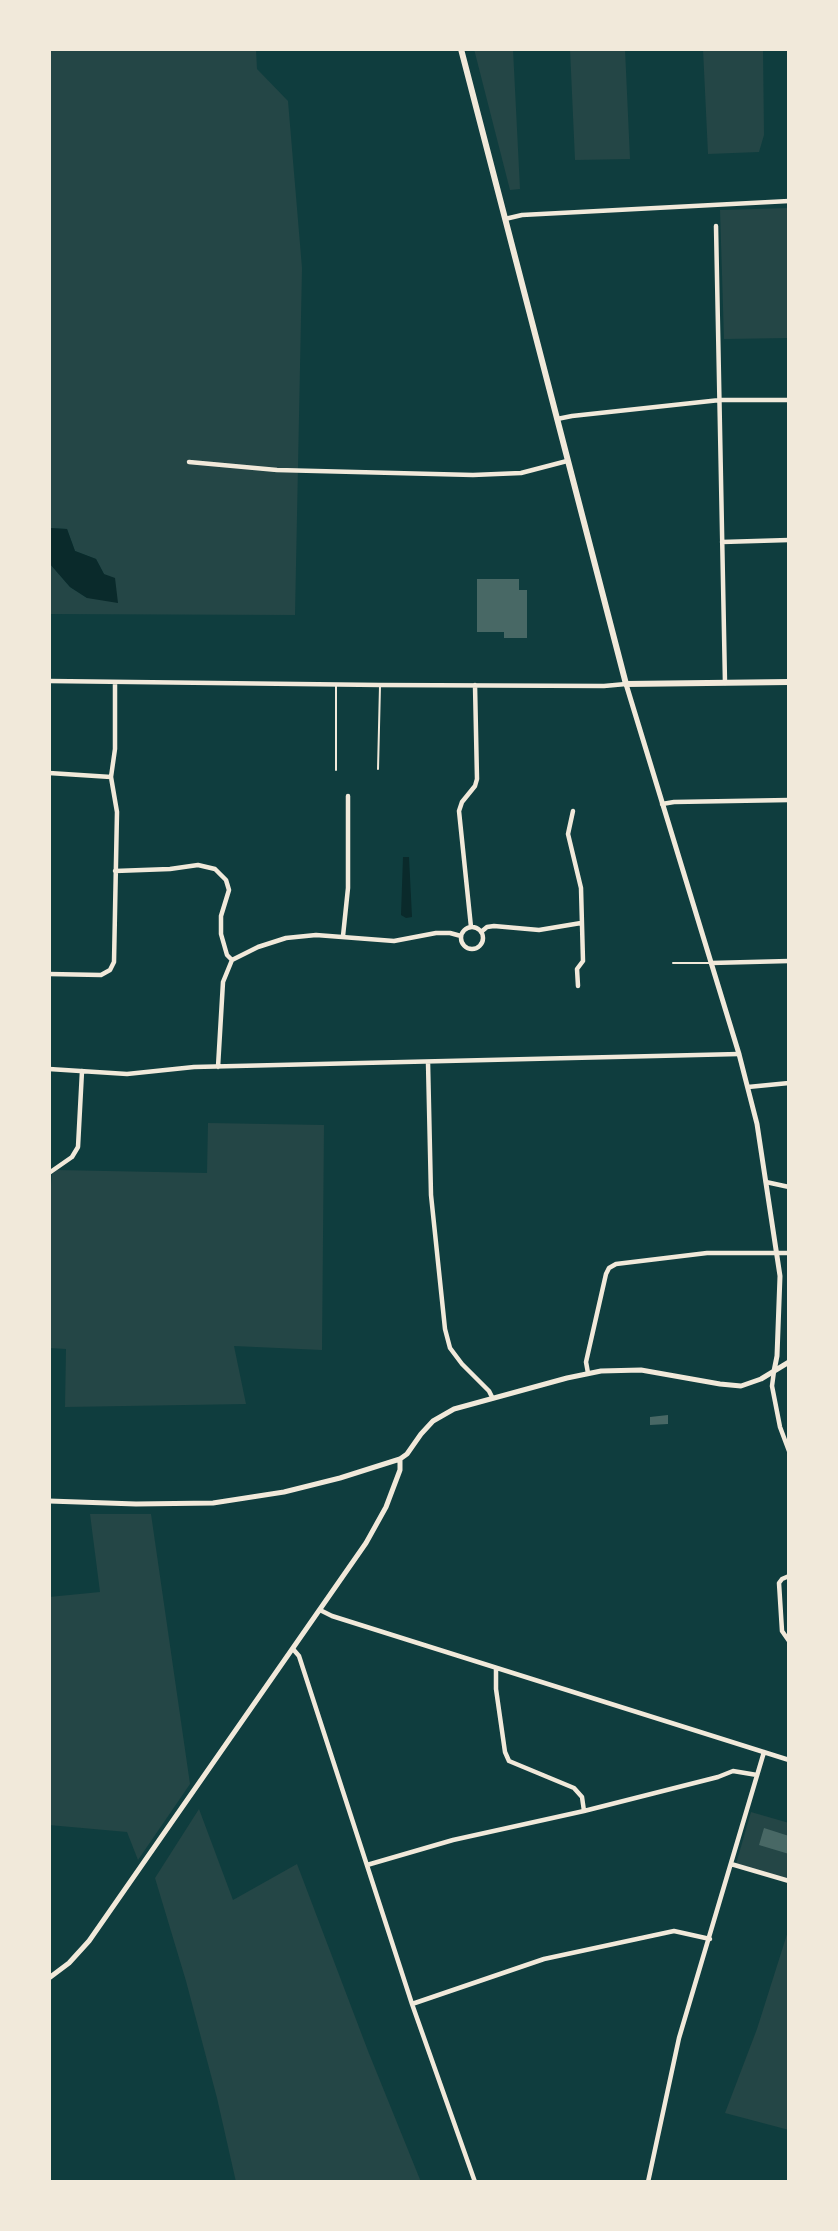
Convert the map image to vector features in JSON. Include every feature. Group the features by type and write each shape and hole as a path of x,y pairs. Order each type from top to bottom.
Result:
{"main road":[{"path":"461,49 626,684 789,682"}],"street":[{"path":"505,219 522,215 789,201"},
{"path":"716,226 725,682"},
{"path":"556,419 720,400 789,400"},
{"path":"189,462 277,470 473,475 521,473 567,461"},
{"path":"722,542 789,540"},
{"path":"49,681 336,685 626,684 748,1087 777,1254 780,1289 772,1386 789,1451"},
{"path":"49,974 101,975 110,970 114,962 117,812 111,777 115,749 115,682"},
{"path":"471,927 459,811 477,779 475,685"},
{"path":"49,773 111,777"},
{"path":"343,936 348,888 348,796"},
{"path":"662,804 789,800"},
{"path":"573,811 568,834 581,888 583,961 577,969 578,986"},
{"path":"115,871 198,865 215,869 226,880 229,890 221,916 221,934 227,956 232,960"},
{"path":"481,932 494,926 538,930 581,923"},
{"path":"471,927 481,932 482,942 472,949 464,946 461,936 465,929 471,927"},
{"path":"218,1067 223,982 232,960 258,947 286,938 316,935 394,941 436,933 461,936"},
{"path":"711,963 789,961"},
{"path":"49,1069 127,1074 218,1067 739,1054"},
{"path":"428,1062 432,1208 445,1329 450,1348 492,1397"},
{"path":"49,1173 72,1157 78,1147 82,1071"},
{"path":"748,1087 789,1083"},
{"path":"766,1182 789,1187"},
{"path":"587,1373 586,1362 609,1268 707,1253 789,1253"},
{"path":"49,1501 136,1504 230,1502 303,1488 400,1459 427,1428 443,1415 492,1397 587,1373 640,1370 735,1386 750,1384 789,1362"},
{"path":"49,1978 69,1963 89,1941 320,1610 381,1518 400,1470 400,1459"},
{"path":"789,1576 779,1583 782,1631 789,1641"},
{"path":"320,1610 789,1760"},
{"path":"293,1649 299,1656 412,2004 475,2182"},
{"path":"496,1668 503,1740 509,1761 574,1788 582,1797 584,1811"},
{"path":"648,2182 679,2038 764,1752"},
{"path":"367,1865 453,1840 584,1811 733,1771 757,1775"},
{"path":"731,1864 789,1881"},
{"path":"412,2004 544,1959 674,1931 710,1939"}],"lane":[{"path":"336,685 336,770"},
{"path":"379,769 380,685"},
{"path":"673,963 711,963"}],"shaded area":[{"path":"49,49 256,49 257,69 288,101 302,268 295,615 49,614 49,552 50,564 70,587 87,598 104,574 96,559 75,551 67,529 49,528"},
{"path":"474,49 513,49 520,189 510,190"},
{"path":"570,49 625,49 630,159 575,160"},
{"path":"703,49 763,49 764,135 759,152 708,154"},
{"path":"789,208 789,338 724,339 720,210"},
{"path":"49,528 67,529 75,551 96,559 104,574 115,578 118,603 87,598 70,587 50,564"},
{"path":"403,857 409,857 412,917 406,918 401,915"},
{"path":"208,1123 324,1125 322,1350 234,1346 246,1404 65,1407 66,1349 49,1348 49,1209 52,1174 57,1170 207,1173"},
{"path":"90,1514 151,1514 190,1784 138,1860 127,1832 49,1825 49,1597 100,1592"},
{"path":"199,1809 233,1900 297,1864 421,2182 236,2182 186,1981 155,1878"},
{"path":"751,1812 789,1823 789,1879 736,1864"},
{"path":"789,1928 789,2130 725,2113 757,2029"}],"building":[{"path":"477,579 519,579 519,590 527,590 527,638 504,638 504,632 477,632"},
{"path":"668,1415 668,1424 650,1425 650,1417"},
{"path":"764,1828 789,1836 789,1854 759,1845"}]}
